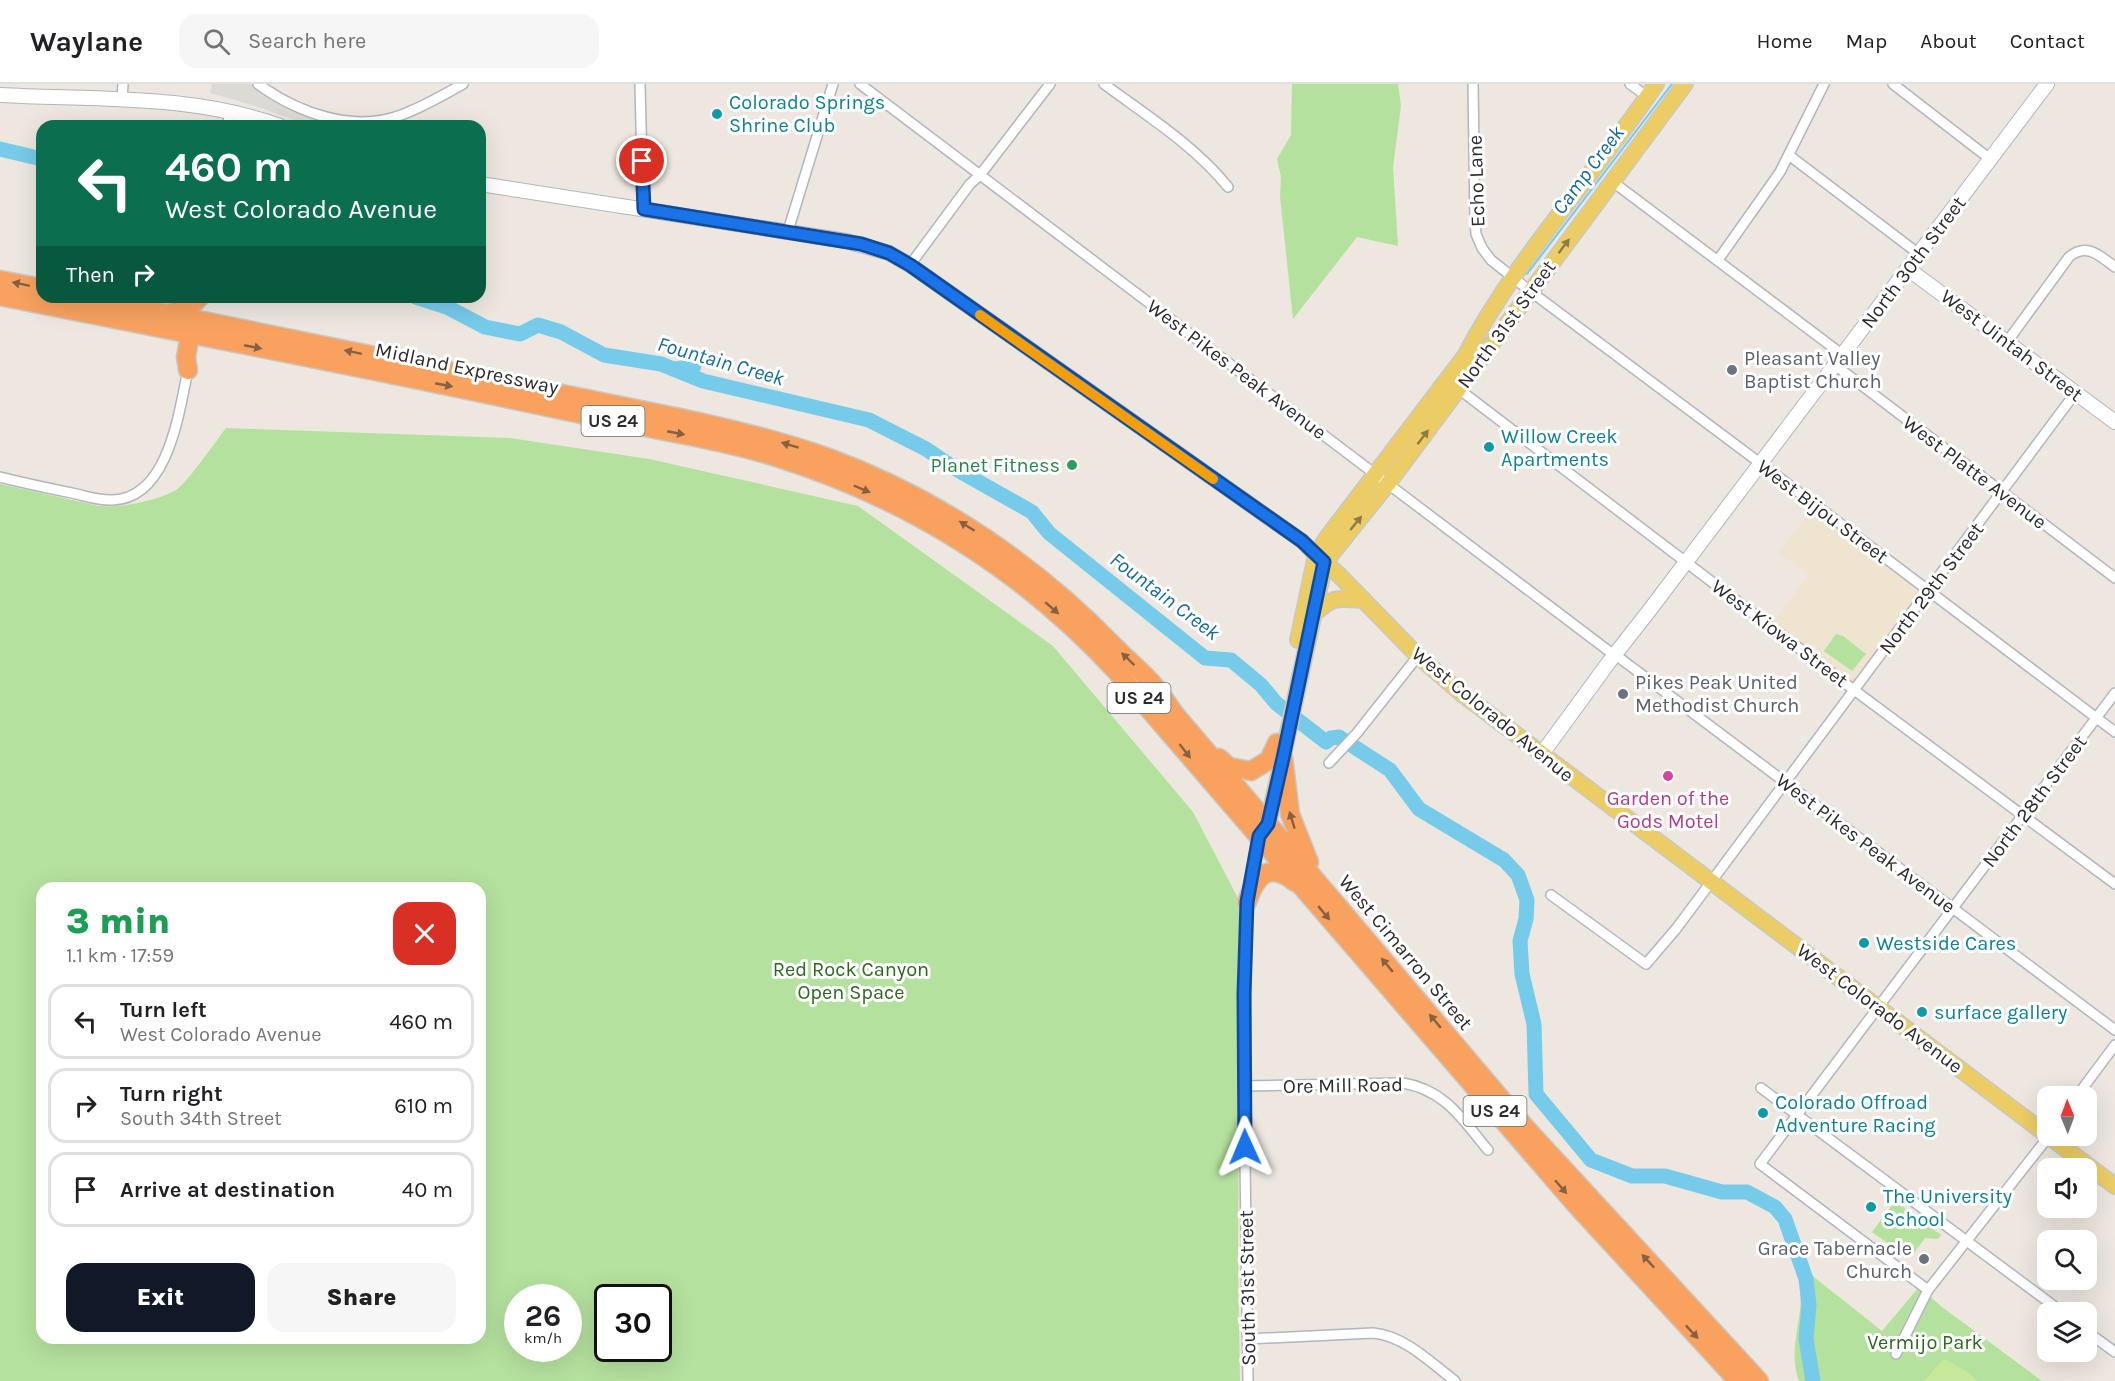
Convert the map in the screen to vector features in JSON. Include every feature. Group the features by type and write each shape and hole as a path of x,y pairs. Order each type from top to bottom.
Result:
{"highway":[{"path":"0,280 36,287"},
{"name":"Midland Expressway","path":"0,296 36,301"},
{"name":"Midland Expressway","path":"46,303 164,321 203,320 226,334"},
{"name":"Midland Expressway","path":"106,303 164,321 190,334 226,334 674,417 772,440 827,458 913,495 972,529 1011,565"},
{"path":"164,321 194,303"},
{"path":"203,320 204,303"},
{"path":"188,370 186,357 190,334"},
{"path":"188,370 203,348 226,334"},
{"name":"West Cimarron Street","path":"1011,565 1046,583 1099,630 1153,684 1262,825 1303,888 1577,1206 1738,1381"},
{"name":"West Cimarron Street","path":"1011,565 1096,650 1326,892 1525,1127 1759,1381"},
{"path":"1174,713 1229,767 1251,771 1256,769 1269,760 1282,739"},
{"path":"1282,739 1287,803 1310,864 1326,892"},
{"path":"1247,902 1254,883 1263,874 1274,872 1281,874 1303,888"}],"main road":[{"name":"North 31st Street","path":"1383,479 1453,385 1530,291 1685,84"},
{"name":"North 30th Street","path":"1541,755 2047,84"},
{"name":"North 31st Street","path":"1453,385 1479,328 1513,277 1652,90"},
{"path":"0,95 122,99 230,110 261,120"},
{"name":"West Colorado Avenue","path":"486,185 861,244 889,253 910,265 1302,541 1418,656 1461,693 2037,1128"},
{"name":"West Uintah Street","path":"1908,269 2115,422"},
{"name":"South 31st Street","path":"1262,825 1320,559 1383,479"},
{"name":"South 31st Street","path":"1292,694 1314,614 1320,559"},
{"path":"1314,614 1327,601 1340,598 1363,600"},
{"name":"West Colorado Avenue","path":"2061,1146 2115,1186"}],"street":[{"path":"122,99 123,84"},
{"path":"258,84 287,103 341,120"},
{"path":"380,120 400,116 463,84"},
{"path":"640,84 644,209"},
{"path":"788,231 833,84"},
{"name":"West Pikes Peak Avenue","path":"860,84 1383,479 1613,659 1785,782 2115,1030"},
{"path":"910,265 970,184 980,175 1050,84"},
{"path":"1104,84 1194,151 1228,187"},
{"name":"Echo Lane","path":"1473,84 1476,234 1491,260 1530,291"},
{"path":"1630,84 1652,90"},
{"path":"1718,260 1773,184 1790,156 1824,84"},
{"path":"1893,84 1990,159"},
{"path":"229,120 230,110"},
{"path":"1790,156 1919,254"},
{"name":"West Platte Avenue","path":"1613,182 1718,260 2002,493 2115,578"},
{"path":"2007,342 2062,266 2075,252 2082,249 2095,252 2115,267"},
{"name":"West Bijou Street","path":"1530,291 2115,732"},
{"path":"0,477 101,500 120,499 138,493 151,482 165,456 176,422 188,370"},
{"name":"West Kiowa Street","path":"1453,385 2115,884"},
{"name":"North 29th Street","path":"1551,895 1646,964 1676,929 2076,393"},
{"path":"1329,763 1356,734 1418,656"},
{"name":"North 28th Street","path":"1928,1290 1760,1164 2115,693"},
{"name":"South 31st Street","path":"1248,1381 1244,1086 1247,902 1262,825"},
{"path":"2084,1086 2115,1045"},
{"name":"Ore Mill Road","path":"1244,1086 1403,1083 1415,1085 1439,1096 1488,1150"},
{"path":"1761,1088 2049,1302"},
{"path":"1896,1354 1928,1290 2040,1146"},
{"path":"1248,1339 1387,1334 1399,1339 1455,1381"},
{"path":"2097,1339 2115,1353"}],"shaded area":[{"path":"212,84 258,84 273,96 342,120 294,120 210,93"},
{"path":"1812,509 1919,590 1853,681 1849,681 1773,622 1809,574 1778,553"}],"green space":[{"path":"1292,84 1398,84 1401,106 1393,167 1398,246 1357,237 1293,319 1280,196 1281,177 1277,159 1291,135"},
{"name":"Red Rock Canyon Open Space","path":"226,428 510,438 649,459 858,506 1053,646 1193,812 1240,902 1238,1262 1240,1381 0,1381 0,484 99,506 139,503 159,497 181,486"},
{"path":"1836,634 1843,636 1866,654 1852,671 1824,651"},
{"path":"1895,1201 1941,1235 1938,1239 1925,1238 1908,1258 1872,1232"},
{"name":"Vermijo Park","path":"1795,1262 1882,1331 1919,1287 1942,1307 2042,1381 1799,1381 1795,1355 1801,1298"},
{"path":"1944,1359 1968,1372 1977,1381 1924,1381"}],"water":[{"path":"684,360 703,362 696,384 678,378 665,368 666,363"}],"waterway":[{"name":"Camp Creek","path":"1527,274 1672,84"},
{"name":"Fountain Creek","path":"0,149 36,158"},
{"name":"Fountain Creek","path":"435,303 485,327 520,334 538,325 561,332 604,355 661,364 703,381 869,420 926,449 954,468 1032,512 1049,533 1205,658 1231,660 1261,685 1276,703 1326,742 1331,738 1339,737 1390,770 1419,809 1504,860 1518,875 1527,900 1526,919 1520,941 1522,974 1534,1024 1536,1094 1591,1160 1632,1176 1665,1176 1722,1192 1747,1192 1775,1207 1785,1219 1806,1279 1809,1305 1806,1339 1813,1381"}],"slow traffic":[{"path":"980,315 1213,479"}],"place":[{"name":"Colorado Springs Shrine Club","path":"717,114"},
{"name":"Pleasant Valley Baptist Church","path":"1732,370"},
{"name":"Willow Creek Apartments","path":"1489,447"},
{"name":"Planet Fitness","path":"1072,465"},
{"name":"Pikes Peak United Methodist Church","path":"1623,694"},
{"name":"Garden of the Gods Motel","path":"1668,776"},
{"name":"Westside Cares","path":"1864,943"},
{"name":"surface gallery","path":"1922,1012"},
{"name":"Colorado Offroad Adventure Racing","path":"1763,1113"},
{"name":"The University School","path":"1871,1207"},
{"name":"Grace Tabernacle Church","path":"1924,1259"}],"route":[{"path":"642,161 644,209 861,244 889,253 910,265 1302,541 1324,562 1283,758 1268,824 1259,836 1247,902 1244,994 1245,1147"}]}
